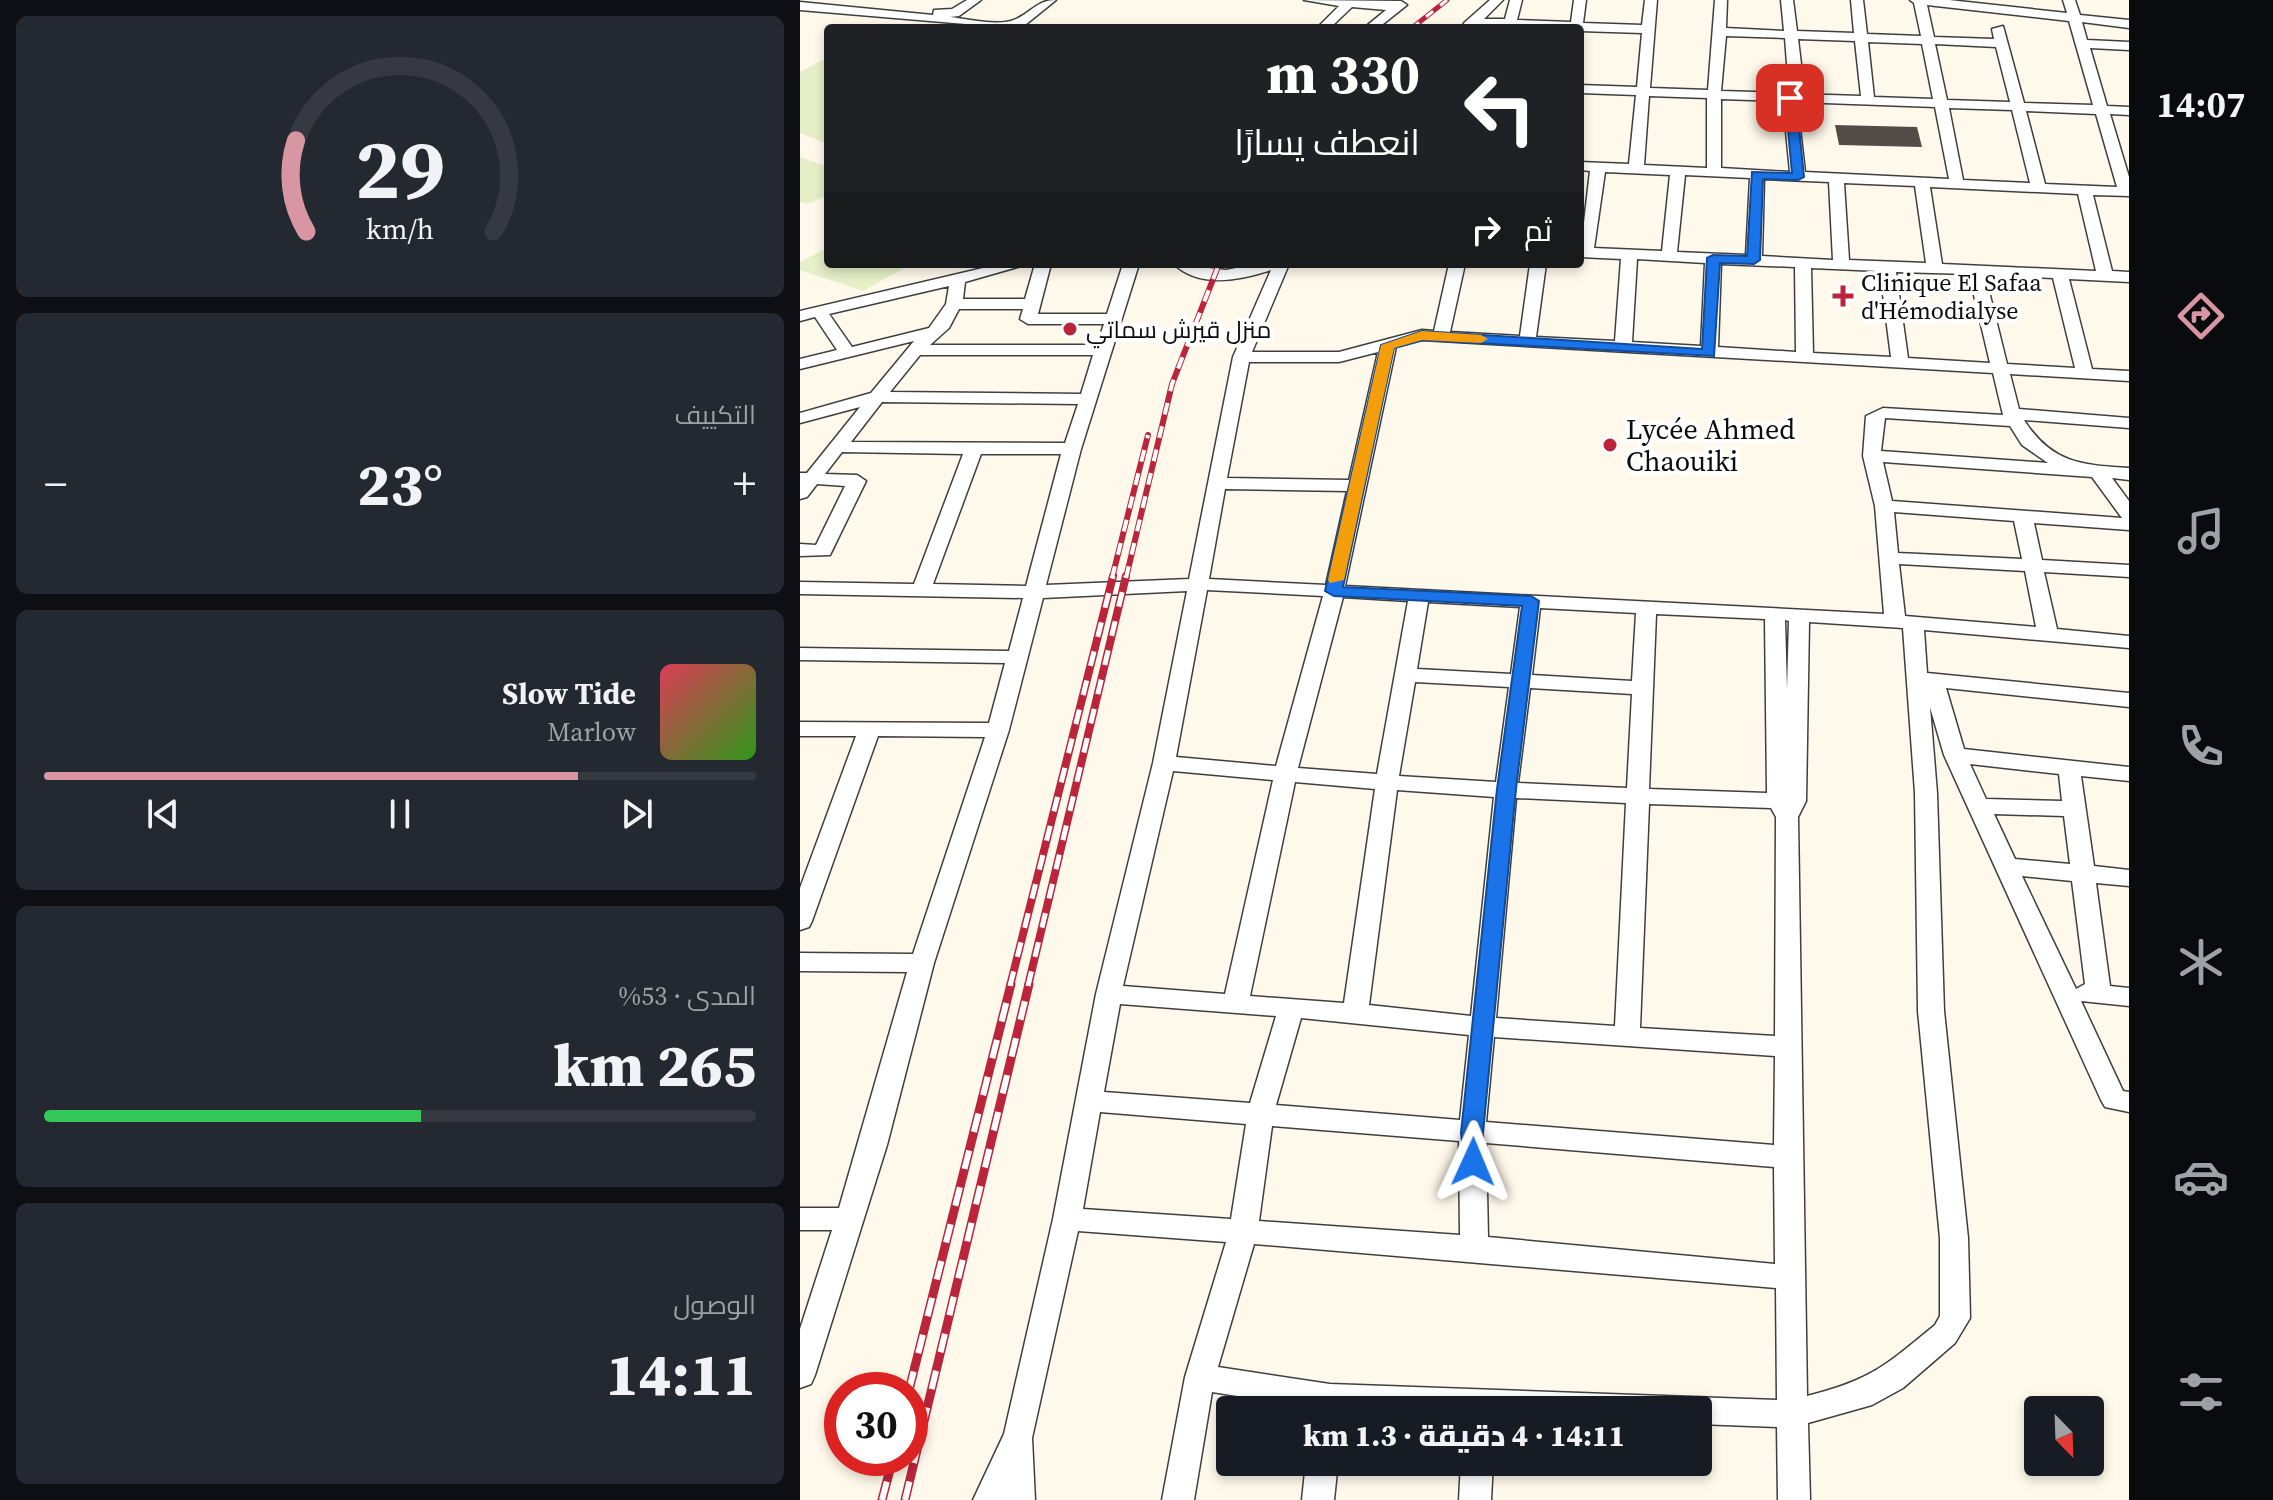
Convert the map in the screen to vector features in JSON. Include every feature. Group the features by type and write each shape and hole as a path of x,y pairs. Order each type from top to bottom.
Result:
{"street":[{"path":"822,0 876,3 894,12 990,24"},
{"path":"894,12 911,0"},
{"path":"800,6 950,14 975,0"},
{"path":"1014,24 1021,22 1050,0"},
{"path":"1310,0 1402,4"},
{"path":"1471,24 1497,0"},
{"path":"1510,24 1516,0"},
{"path":"1576,24 1580,0"},
{"path":"1636,169 1651,0"},
{"path":"1714,173 1714,94 1721,0"},
{"path":"1787,0 1788,35 1794,64 1790,98 1798,177"},
{"path":"1857,0 1868,101"},
{"path":"1957,184 1930,40 1918,0 2129,24"},
{"path":"1584,166 2128,192 2069,0"},
{"path":"1327,24 1350,2"},
{"path":"1375,24 1402,4"},
{"path":"1994,8 2039,188"},
{"path":"1584,27 1648,29"},
{"path":"1720,32 2001,43"},
{"path":"2082,44 2129,46"},
{"path":"1584,89 2129,111"},
{"path":"1584,246 1598,167"},
{"path":"1669,256 1678,171"},
{"path":"1754,260 1757,175"},
{"path":"1836,178 1841,265"},
{"path":"1922,182 1935,268"},
{"path":"2084,190 2105,276"},
{"path":"1584,252 2129,277"},
{"path":"1623,349 1629,254"},
{"path":"1709,353 1713,258"},
{"path":"1803,263 1805,358"},
{"path":"1887,267 1900,364"},
{"path":"800,316 1002,268"},
{"path":"1014,351 1030,312 1042,268"},
{"path":"800,1375 873,1145 922,963 998,730 1072,449 1130,268"},
{"path":"1193,268 1212,275 1258,268"},
{"path":"989,1500 1019,1434 1067,1219 1109,994 1164,763 1241,357 1279,268"},
{"path":"1441,337 1456,268"},
{"path":"1527,342 1537,268"},
{"path":"1976,270 2013,418 2028,441 2069,469"},
{"path":"2060,274 2085,373"},
{"path":"804,483 838,447 915,350 935,332 954,304 958,278"},
{"path":"954,304 1116,319"},
{"path":"819,311 847,352"},
{"path":"800,364 935,332"},
{"path":"1241,357 1339,357 1413,336 2129,376"},
{"path":"1236,1003 1285,775 1314,680 1388,345"},
{"path":"915,350 1105,350"},
{"path":"800,418 876,397 1088,399"},
{"path":"2129,423 1876,414 1872,456 1884,506 1889,558 1904,622 1925,680 1955,755 2114,1100 2129,1102"},
{"path":"838,447 1072,449"},
{"path":"921,591 974,448"},
{"path":"1872,456 2129,474"},
{"path":"2098,472 2129,514"},
{"path":"800,550 823,551 857,481 804,483"},
{"path":"1217,483 1357,486"},
{"path":"1884,506 2129,524"},
{"path":"2023,518 2048,635"},
{"path":"1889,558 2129,571"},
{"path":"800,588 1034,592 1199,584 1799,615 2129,642"},
{"path":"1355,1013 1387,782 1419,596"},
{"path":"1474,1248 1472,1133 1506,789 1531,601"},
{"path":"1627,1037 1646,607"},
{"path":"1775,614 1787,697 1788,1157 1794,1500"},
{"path":"1787,697 1799,615"},
{"path":"800,654 1018,657"},
{"path":"1405,675 1642,688"},
{"path":"1925,680 2129,700"},
{"path":"1712,1411 1792,1414 1861,1396 1892,1379 1945,1334 1955,1318 1957,1303 1946,1132 1934,1067 1931,1011 1925,680"},
{"path":"800,729 998,730"},
{"path":"800,921 810,867 869,730"},
{"path":"1955,755 2129,774"},
{"path":"1164,763 1285,775 1787,806"},
{"path":"2069,767 2080,873 2099,995"},
{"path":"1979,806 2073,809"},
{"path":"2006,866 2129,878"},
{"path":"800,962 922,963"},
{"path":"2064,991 2129,997"},
{"path":"1109,994 1355,1013 1483,1027 1789,1047"},
{"path":"1178,1500 1200,1377 1243,1233 1261,1113 1291,1008"},
{"path":"1091,1101 1788,1157"},
{"path":"800,1219 849,1219"},
{"path":"1067,1219 1474,1248 1790,1277"},
{"path":"1200,1377 1291,1396"},
{"path":"1019,1434 1019,1500"},
{"path":"1318,1500 1321,1476"},
{"path":"1475,1500 1476,1476"}],"green space":[{"path":"824,59 824,142 800,133 800,72"},
{"path":"800,157 824,166 824,197 807,204 800,202"},
{"path":"824,249 824,268 904,268 863,291 800,270 800,262"}],"building":[{"path":"1835,125 1917,127 1922,147 1839,145"}],"railway":[{"path":"1417,24 1447,0"},
{"path":"1126,578 1172,384 1217,268"},
{"path":"1112,578 1148,435"},
{"path":"1010,986 1113,576"},
{"path":"1028,986 1126,576"},
{"path":"914,1372 1011,984"},
{"path":"905,1500 1029,984"},
{"path":"882,1500 888,1476"}],"slow traffic":[{"path":"1336,580 1388,345 1422,335 1481,339"}],"place":[{"name":"Clinique El Safaa d'Hémodialyse","path":"1843,296"},
{"name":"منزل قيرش سماتي","path":"1070,329"},
{"name":"Lycée Ahmed Chaouiki","path":"1610,445"}],"route":[{"path":"1473,1162 1472,1133 1506,789 1531,601 1334,591 1388,345 1422,335 1709,353 1713,258 1754,260 1757,175 1798,177 1790,98"}]}
